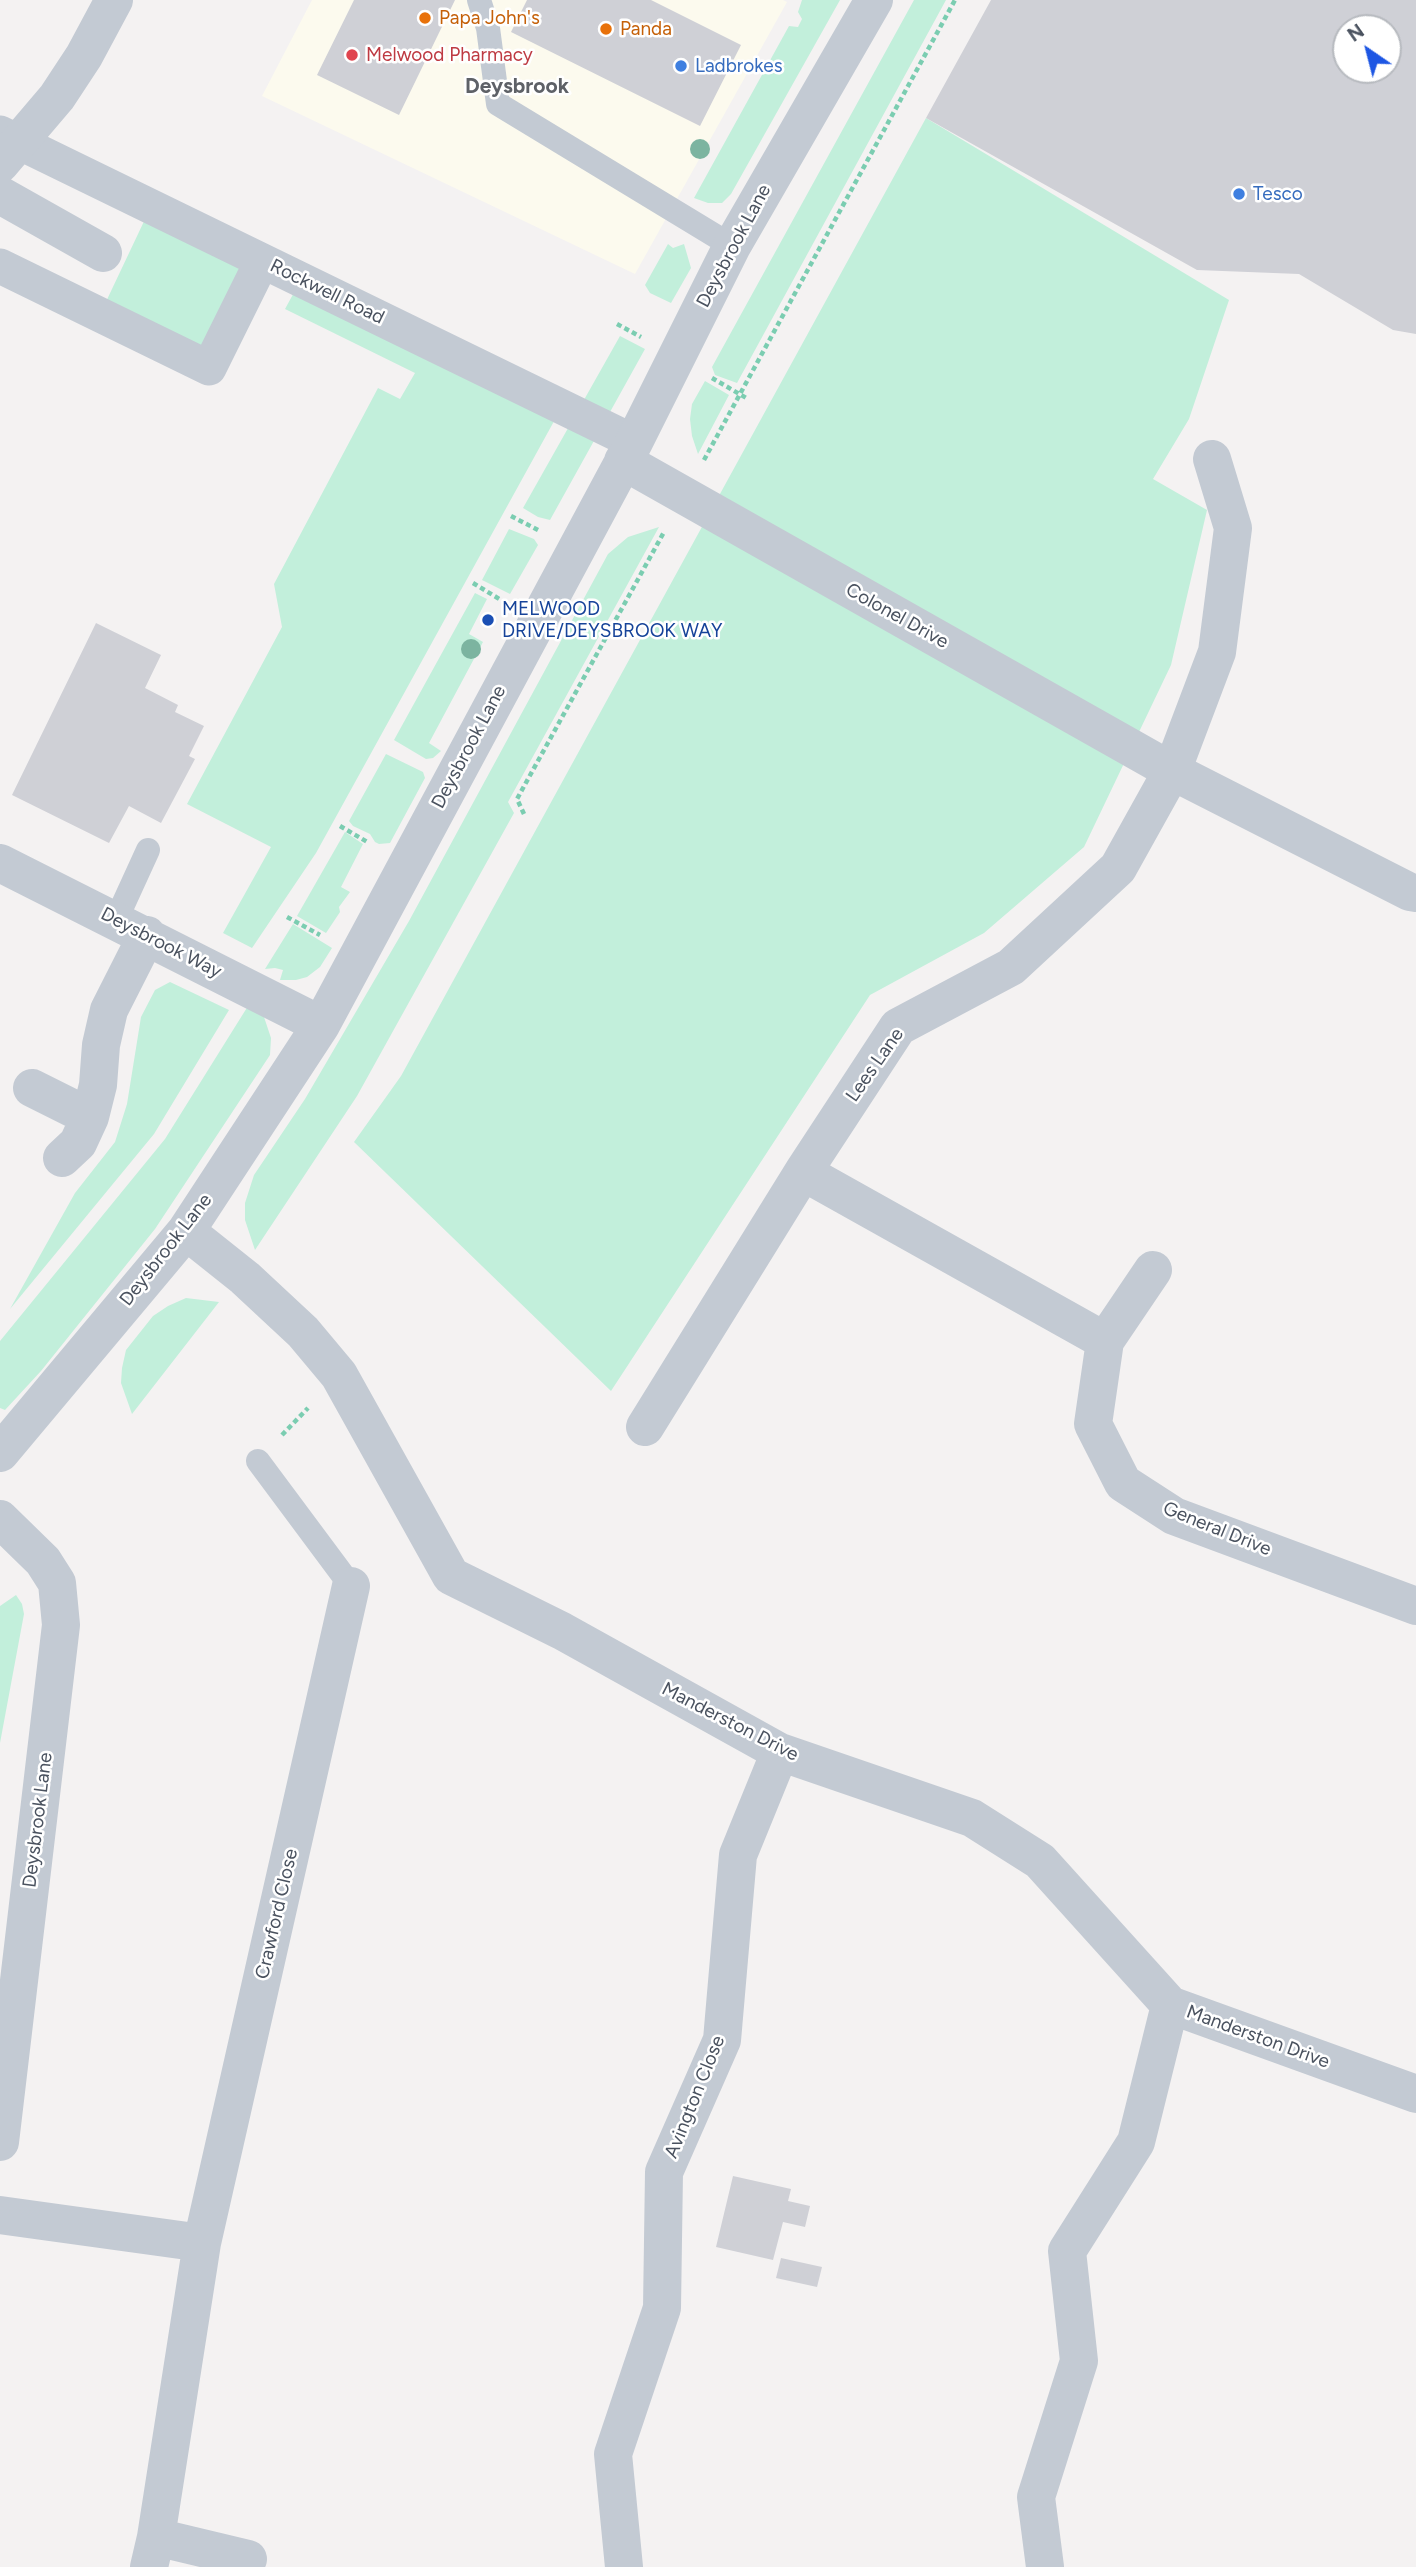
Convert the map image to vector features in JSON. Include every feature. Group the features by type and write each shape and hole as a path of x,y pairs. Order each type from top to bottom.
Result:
{"street":[{"name":"Rockwell Road","path":"114,0 84,56 57,97 6,147 262,261 629,451"},
{"name":"Deysbrook Lane","path":"0,1453 186,1231 321,1025 629,451 732,246 874,0"},
{"path":"0,195 103,253"},
{"path":"0,266 209,368 262,261"},
{"name":"Colonel Drive","path":"629,451 685,495 1172,771 1416,893"},
{"path":"1172,771 1217,652 1233,528 1212,459"},
{"name":"Lees Lane","path":"645,1427 803,1172 898,1027 1011,967 1118,868 1172,771"},
{"name":"Deysbrook Way","path":"0,863 321,1025"},
{"path":"62,1158 78,1143 90,1117 108,1010 131,927"},
{"path":"32,1088 90,1117"},
{"path":"803,1172 1105,1341"},
{"name":"Manderston Drive","path":"186,1231 245,1278 303,1332 339,1375 451,1576 562,1631 780,1752 972,1818 1040,1861 1170,2005 1416,2094"},
{"name":"General Drive","path":"1153,1270 1105,1341 1093,1424 1123,1483 1174,1516 1416,1606"},
{"name":"Deysbrook Lane","path":"0,1519 43,1561 57,1583 61,1625 0,2142"},
{"name":"Crawford Close","path":"248,2559 152,2552 202,2243 351,1586"},
{"name":"Avington Close","path":"624,2567 614,2454 662,2308 664,2172 722,2040 738,1856 780,1752"},
{"path":"1045,2567 1036,2497 1079,2361 1067,2250 1136,2142 1170,2005"},
{"path":"0,2215 202,2243"}],"lane":[{"path":"479,0 488,28 498,104 732,246"},
{"path":"131,927 148,850"},
{"path":"258,1461 351,1586"}],"path":[{"path":"524,814 517,799 956,0"},
{"path":"473,583 501,600"},
{"path":"258,1461 339,1375"}],"shaded area":[{"path":"312,0 787,2 635,274 262,96"}],"green space":[{"path":"802,0 840,0 731,194 722,203 708,203 694,198 789,26 798,27 802,19 798,12"},
{"path":"914,0 946,0 737,383 715,375 712,367"},
{"path":"926,118 1229,300 1189,419 1153,479 1207,510 1171,665 1084,847 984,933 870,995 611,1391 354,1142 401,1076"},
{"path":"147,215 253,263 210,355 103,308"},
{"path":"668,244 673,248 684,244 691,268 671,303 650,293 645,285"},
{"path":"297,287 558,414 316,853 252,948 223,933 271,847 187,804 282,627 274,584 378,388 400,399 415,373 285,309"},
{"path":"620,336 645,349 550,520 538,517 523,508"},
{"path":"705,381 729,395 698,454 690,419 692,404"},
{"path":"659,527 508,802 514,813 357,1096 255,1250 245,1220 245,1203 254,1175 305,1099 409,921 608,554 628,537"},
{"path":"509,529 534,539 538,545 510,594 482,580"},
{"path":"475,593 487,599 469,634 483,642 429,743 441,751 433,758 426,759 394,740"},
{"path":"386,754 423,772 425,778 390,843 379,844 370,834 353,826 349,821"},
{"path":"345,832 363,844 341,887 350,892 326,933 297,916"},
{"path":"293,924 332,948 320,967 307,977 280,980 283,970 265,969"},
{"path":"170,982 229,1010 154,1134 10,1309 75,1193 115,1142 127,1104 141,1017 155,990"},
{"path":"248,1006 263,1014 271,1038 270,1055 155,1229 41,1371 5,1410 0,1408 0,1341 165,1139"},
{"path":"186,1298 219,1302 132,1414 121,1383 126,1350 153,1316"},
{"path":"16,1595 24,1614 0,1743 0,1606"}],"building":[{"path":"354,0 455,0 399,115 317,75"},
{"path":"527,0 651,0 741,45 700,126 511,32"},
{"name":"Tesco","path":"991,0 1416,0 1416,334 1393,330 1299,274 1197,270 926,118"},
{"path":"96,623 161,655 145,688 178,705 175,712 204,726 189,756 195,759 161,823 129,806 109,843 12,795"},
{"path":"733,2176 791,2189 788,2201 810,2206 805,2227 783,2222 773,2260 716,2247"},
{"path":"781,2258 822,2267 817,2287 776,2278"}],"place":[{"name":"Papa John's","path":"425,18"},
{"name":"Panda","path":"606,29"},
{"name":"Melwood Pharmacy","path":"352,55"},
{"name":"Ladbrokes","path":"681,66"},
{"name":"Tesco","path":"1239,194"},
{"name":"MELWOOD DRIVE/DEYSBROOK WAY","path":"488,620"}],"district":[{"name":"Deysbrook","path":"517,87"}]}
